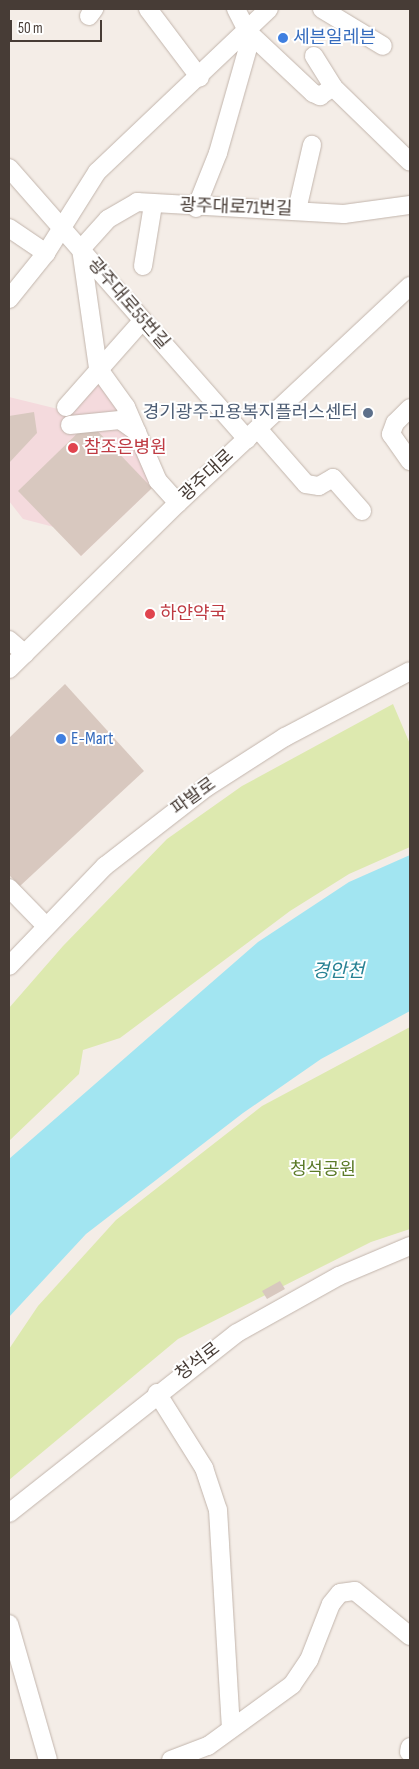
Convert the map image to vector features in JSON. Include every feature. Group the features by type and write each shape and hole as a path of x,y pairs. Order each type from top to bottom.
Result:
{"street":[{"path":"148,9 200,78"},
{"path":"236,9 248,32 313,93 320,96 333,87"},
{"path":"9,299 46,253 97,172 200,78 269,9"},
{"path":"322,9 383,46"},
{"path":"196,208 223,135 248,48 248,32"},
{"path":"314,56 333,87 410,162"},
{"path":"297,210 312,145"},
{"name":"광주대로55번길","path":"9,168 60,229 81,249 142,321 252,434 306,484 319,486 333,478 362,511"},
{"name":"광주대로71번길","path":"81,249 129,204 196,208 297,210 344,214 410,206"},
{"path":"143,266 153,205"},
{"path":"9,228 46,253"},
{"path":"81,249 98,368 140,434 158,481 178,503"},
{"name":"광주대로","path":"9,670 178,503 410,286"},
{"path":"66,407 98,368 142,321"},
{"path":"410,408 395,423 391,434 410,461"},
{"path":"70,425 120,420 140,434"},
{"path":"9,640 25,654"},
{"name":"파발로","path":"9,966 46,924 106,866 207,787 293,733 410,671"},
{"path":"9,888 46,924"},
{"name":"청석로","path":"9,1513 157,1394 275,1309 410,1246"},
{"path":"157,1394 204,1468 218,1510 231,1728"},
{"path":"171,1760 190,1757 292,1684 309,1660 331,1604 340,1593 355,1591 408,1631"},
{"path":"9,1624 48,1760"}],"shaded area":[{"name":"참조은병원","path":"98,381 124,409 152,488 81,556 54,527 23,519 9,501 9,397 58,409"}],"green space":[{"path":"393,704 410,744 410,847 349,874 290,911 120,1038 83,1050 79,1074 9,1141 9,1008 63,946 167,839 242,786"},
{"name":"청석공원","path":"410,1027 410,1229 371,1242 178,1339 9,1480 9,1349 38,1306 116,1220 262,1106"}],"water":[{"name":"경안천","path":"410,855 410,1011 321,1059 243,1113 86,1234 9,1317 9,1159 258,942 349,882"}],"building":[{"path":"34,412 37,433 9,463 9,416"},
{"name":"참조은병원","path":"89,422 152,488 81,556 18,491"},
{"path":"65,684 144,771 20,886 9,875 9,738"},
{"path":"280,1281 285,1289 267,1299 262,1291"}],"place":[{"name":"세븐일레븐","path":"283,38"},
{"name":"경기광주고용복지플러스센터","path":"368,413"},
{"name":"참조은병원","path":"73,448"},
{"name":"하얀약국","path":"150,614"},
{"name":"E-Mart","path":"61,739"}]}
